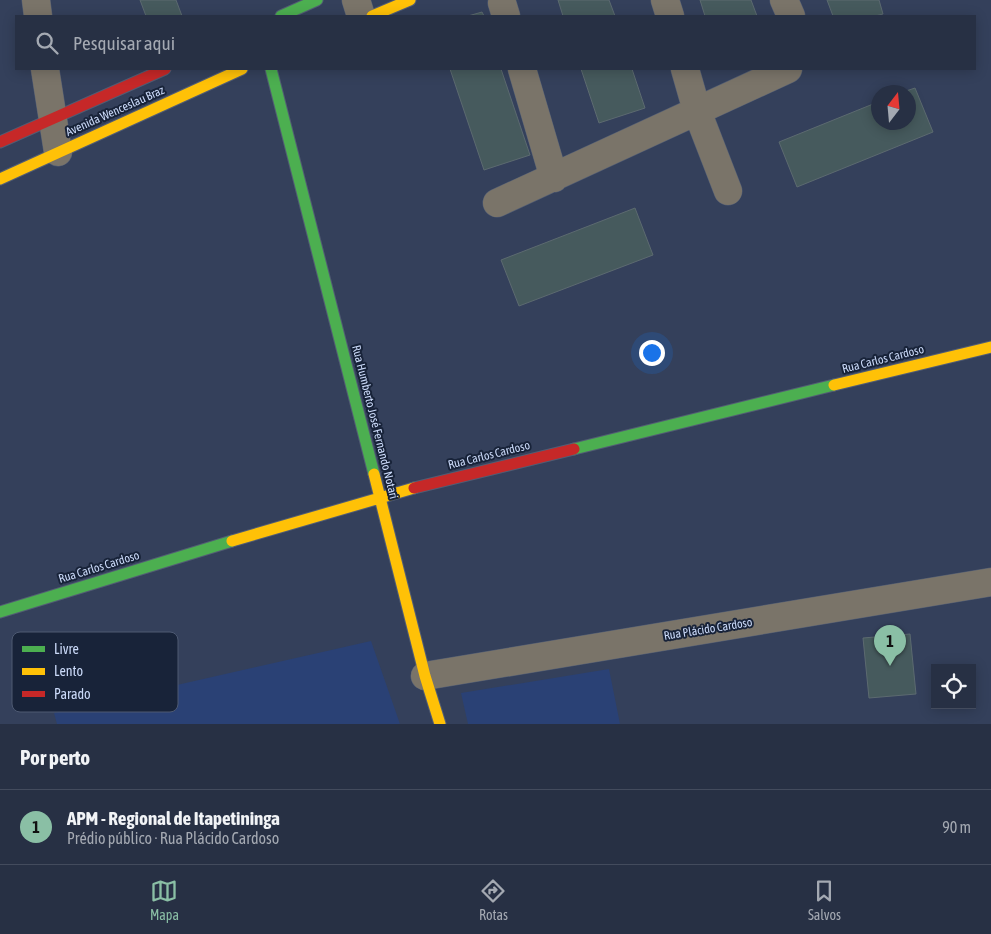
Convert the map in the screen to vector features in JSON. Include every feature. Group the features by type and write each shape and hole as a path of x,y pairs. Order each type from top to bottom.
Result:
{"street":[{"path":"36,0 38,15"},
{"path":"283,15 317,0"},
{"path":"356,0 361,15"},
{"path":"374,15 410,0"},
{"path":"665,0 670,15"},
{"path":"784,0 790,15"},
{"path":"45,70 58,152"},
{"name":"Avenida Wenceslau Braz","path":"0,142 163,70"},
{"name":"Avenida Wenceslau Braz","path":"0,179 240,70"},
{"name":"Rua Humberto José Fernando Notari","path":"272,70 425,676 440,724"},
{"path":"522,70 554,178"},
{"path":"685,70 698,111 728,191"},
{"path":"497,203 786,70"},
{"name":"Rua Carlos Cardoso","path":"0,612 380,496 991,347"},
{"name":"Rua Plácido Cardoso","path":"425,676 991,582"}],"shaded area":[{"path":"371,641 400,724 57,724 54,713 58,712 178,712 178,685"},
{"path":"609,669 620,724 468,724 461,693"}],"building":[{"path":"140,0 176,0 182,15 146,15"},
{"path":"558,0 609,0 615,15 563,15"},
{"path":"700,0 751,0 757,15 705,15"},
{"path":"827,0 879,0 883,14 879,15 833,15"},
{"path":"482,12 484,15 472,15"},
{"path":"450,70 501,70 530,155 484,170"},
{"path":"581,70 632,70 645,108 599,123"},
{"path":"916,90 933,132 797,187 779,142 871,105 871,130 916,130"},
{"path":"635,208 653,255 519,306 501,260"},
{"path":"910,634 916,694 869,698 863,638"}],"traffic: fast":[{"path":"283,15 317,0"},
{"path":"271,70 374,474"},
{"path":"574,449 834,385"},
{"path":"0,612 232,541"}],"traffic: slow":[{"path":"374,15 410,0"},
{"path":"0,179 240,70"},
{"path":"834,385 991,347"},
{"path":"374,474 425,676 440,724"},
{"path":"232,541 414,488"}],"traffic: jam":[{"path":"0,142 163,70"},
{"path":"414,488 574,449"}],"place":[{"name":"APM - Regional de Itapetininga","path":"890,666"}]}
